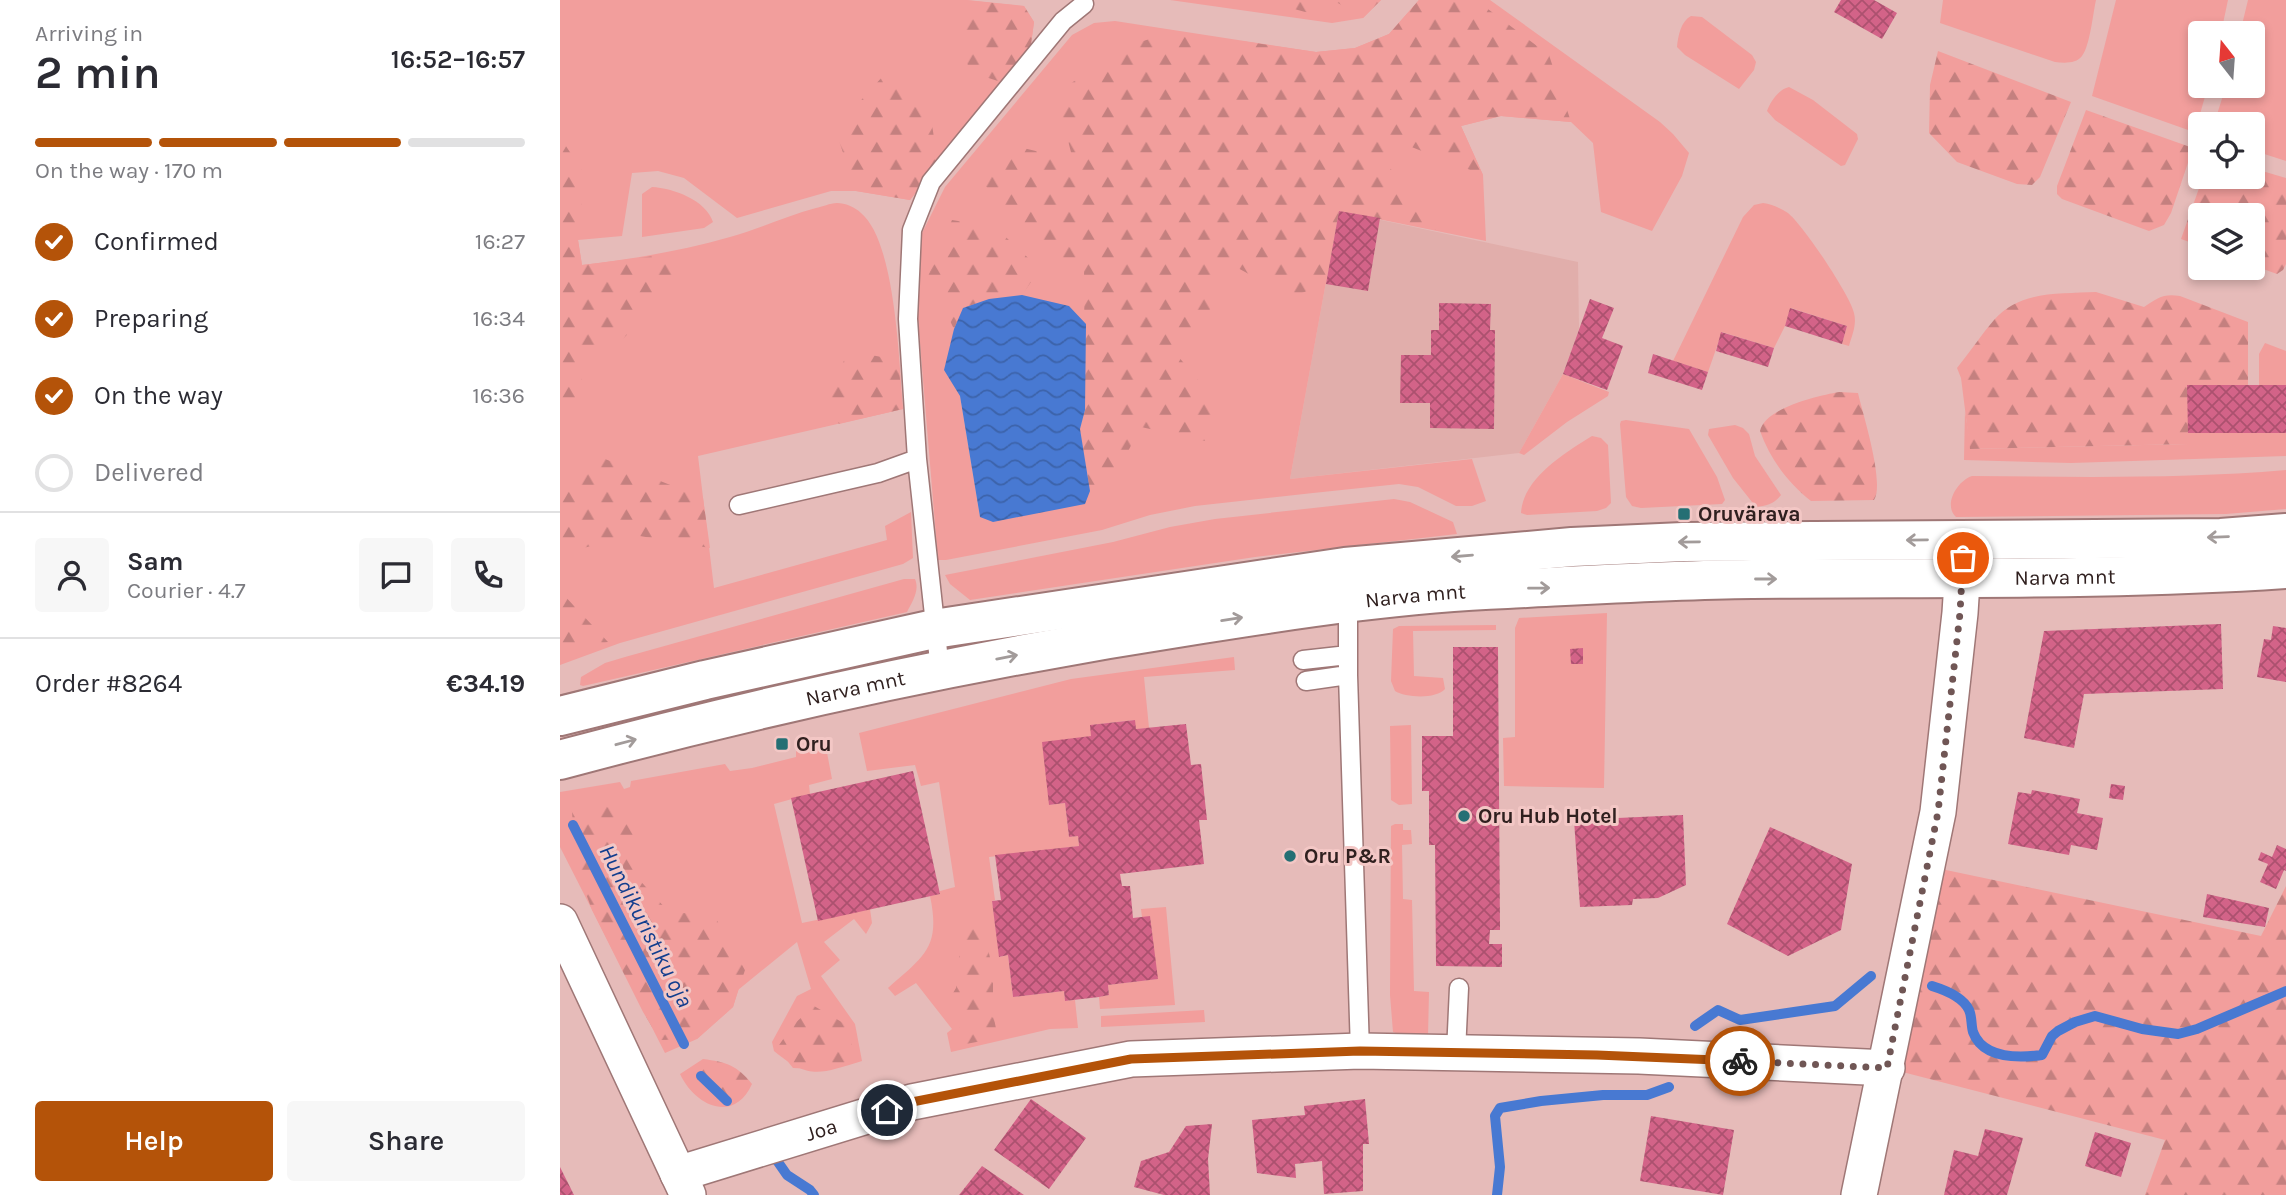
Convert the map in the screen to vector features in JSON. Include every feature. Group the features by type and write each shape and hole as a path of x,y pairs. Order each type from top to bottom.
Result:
{"main road":[{"name":"Narva mnt","path":"560,716 705,680 934,629 1347,584 1572,547 1965,539 2221,538 2286,533"},
{"name":"Narva mnt","path":"560,760 771,707 940,670 1113,637 1347,584 1505,589 1746,579 2183,576 2286,569"}],"street":[{"path":"1859,1195 1938,812 1960,613 1965,539"},
{"path":"560,922 683,1185"},
{"name":"Joa","path":"683,1185 912,1102 1118,1062 1360,1051 1639,1056 1887,1068"}],"lane":[{"path":"940,670 917,459 908,319 912,230 931,182 1063,21 1084,4"},
{"path":"739,505 878,473 917,459"},
{"path":"1347,584 1360,1051"},
{"path":"1303,660 1348,655"},
{"path":"1306,681 1348,675"},
{"path":"1456,1052 1459,988"}],"shaded area":[{"path":"1339,211 1578,262 1579,329 1563,374 1519,453 1290,479"}],"green space":[{"path":"560,0 967,0 1024,6 1034,22 1031,44 910,200 856,191 831,191 737,218 684,178 658,171 632,173 622,236 578,240 582,265 657,254 712,242 832,204 847,205 861,213 873,228 889,276 903,409 698,456 714,588 887,540 885,526 911,512 913,558 903,564 620,643 560,665"},
{"path":"964,0 1024,6 1034,22 1031,44 1001,82 970,72 957,33"},
{"path":"1170,0 1381,0 1363,18 1332,23"},
{"path":"1261,0 1381,0 1363,18 1338,3 1309,13"},
{"path":"1419,0 1490,0 1660,122 1689,153 1682,176 1652,231 1601,212 1593,143 1571,122 1501,116 1461,126 1483,175 1486,241 1339,211 1290,479 1472,459 1486,501 1472,506 1456,506 1418,487 1399,484 1313,493 1195,506 1150,515 1102,530 938,560 915,283 920,237 945,187 1072,35 1094,23 1115,21 1316,52 1355,48 1389,34","holes":["1086,324 1085,410 1080,429 980,517 960,396"]},
{"path":"1419,0 1476,0 1549,55 1571,122 1501,116 1461,126 1483,175 1386,137 1383,159 1438,230 1339,211 1326,284 1291,297 1225,261 1207,320 1177,355 1216,401 1205,441 1141,427 1111,483 1090,491 1080,429 1085,410 1084,271 1040,249 983,183 1007,144 1073,160 1056,94 1121,48 1175,31 1223,57 1242,41 1316,52 1355,48 1389,34"},
{"path":"1943,0 2096,0 2085,51 2077,60 2066,63 2055,62 1940,23"},
{"path":"2116,0 2228,0 2224,21 2188,21 2188,98 2205,98 2201,112 2188,112 2188,130 2092,96"},
{"path":"2248,0 2286,0 2286,161 2265,154 2265,112 2218,112 2222,98 2265,98 2265,21 2243,21"},
{"path":"1691,16 1702,17 1752,55 1756,62 1754,70 1739,89 1685,55 1677,47 1682,25"},
{"path":"1938,51 2071,102 2040,177 2032,185 2017,184 1957,162 1929,133 1930,85"},
{"path":"883,76 929,105 938,164 910,200 856,191 835,129"},
{"path":"1789,87 1813,100 1857,134 1858,139 1845,165 1841,166 1775,120 1767,111 1775,96"},
{"path":"2086,110 2188,146 2188,163 2171,213 2164,225 2149,231 2062,199 2057,194 2057,186"},
{"path":"560,137 585,175 578,240 582,265 676,251 675,285 618,344 580,354 584,404 560,412"},
{"path":"2265,172 2286,178 2286,264 2283,270 2277,274 2265,270 2265,203 2194,203 2199,189 2265,189"},
{"path":"652,187 688,197 703,207 713,222 704,228 642,237 642,194"},
{"path":"1763,203 1782,209 1795,220 1835,277 1851,304 1855,317 1849,346 1842,344 1847,326 1791,308 1774,348 1722,332 1708,372 1673,361 1743,217 1754,205"},
{"path":"2188,219 2188,242 2181,239"},
{"path":"952,220 995,227 1040,269 1022,295 989,299 963,308 954,329 928,276"},
{"path":"2096,292 2144,307 2161,297 2180,296 2248,322 2248,385 2188,385 2188,444 1970,449 1961,378 1957,368 1989,326 2004,310 2028,298"},
{"path":"2265,343 2286,351 2286,385 2259,385 2259,354"},
{"path":"849,351 898,360 903,409 839,424 824,399"},
{"path":"1563,374 1609,392 1608,396 1567,422 1524,455 1519,453"},
{"path":"1839,392 1858,393 1875,464 1877,491 1874,500 1811,501 1781,470 1760,431 1771,416 1793,404"},
{"path":"1965,411 1971,449 2188,444 2188,433 2286,433 2286,456 2071,463 1964,460"},
{"path":"1626,420 1689,429 1717,477 1725,500 1722,504 1641,508 1632,506 1626,497 1620,424"},
{"path":"1735,425 1749,434 1755,456 1781,495 1770,504 1756,507 1733,478 1708,435 1709,429"},
{"path":"1592,436 1601,438 1608,445 1611,503 1597,511 1527,515 1521,513 1529,489 1537,478 1558,459"},
{"path":"605,459 703,498 710,548 634,535 560,554 560,473"},
{"path":"2286,470 2286,509 2226,514 1956,517 1951,506 1957,488 1972,476 2168,476"},
{"path":"1394,499 1410,502 1453,522 1457,534 1255,557 970,600 950,584 945,575 1215,519"},
{"path":"904,579 915,579 917,588 907,612 580,685 581,677 605,663"},
{"path":"560,591 608,642 560,656"},
{"path":"1607,613 1604,788 1504,786 1503,738 1515,737 1515,628 1519,618"},
{"path":"1496,625 1496,630 1413,631 1414,676 1443,678 1445,689 1435,695 1421,696 1395,691 1391,681 1393,629 1399,626"},
{"path":"1234,657 1235,670 1144,677 1149,728 1136,729 1134,720 1091,725 1091,736 1049,805 1065,803 1069,837 1078,836 1079,846 989,857 1000,957 1008,955 1013,997 1064,991 1065,1001 1075,1000 1078,1028 1050,1029 951,1052 947,1033 952,1029 916,983 895,996 888,988 927,950 933,928 930,896 955,887 939,782 921,786 915,765 867,771 859,733 1071,679"},
{"path":"1411,725 1412,804 1399,805 1391,800 1390,726"},
{"path":"825,742 832,779 809,785 810,794 774,804 802,923 870,909 872,923 866,934 854,919 824,942 840,960 821,976 855,1024 862,1061 826,1071 807,1071 786,1061 774,1051 772,1042 797,996 811,989 797,942 738,990 733,1007 697,1039 665,1053 560,847 560,792 620,782 624,789 630,787 631,781 725,764 730,771 752,768 796,757 796,750"},
{"path":"571,801 589,801 637,815 633,873 668,911 715,917 745,970 733,1007 697,1039 660,1040 643,1012 592,910 577,869"},
{"path":"1403,824 1403,830 1411,830 1412,844 1402,845 1403,899 1412,900 1414,991 1429,992 1428,1036 1405,1036 1393,1032 1390,995 1391,826"},
{"path":"1927,866 2261,936 2286,886 2286,1195 2145,1195 2165,1140 1887,1068"},
{"path":"1166,907 1175,1005 1100,1009 1099,997 1109,995 1108,985 1157,979 1150,917 1142,917 1141,909"},
{"path":"980,916 993,970 993,1014 998,1038 955,1046 962,1019 950,998 956,988 960,948 967,917"},
{"path":"814,1006 852,1028 851,1062 813,1069 793,1068 777,1048 793,1025"},
{"path":"1204,1010 1205,1022 1101,1027 1101,1016"},
{"path":"703,1059 725,1063 741,1072 752,1084 744,1096 735,1104 725,1107 705,1102 695,1095 680,1074"}],"water":[{"path":"1022,295 1069,306 1086,324 1085,410 1080,429 1090,491 1085,504 993,522 980,517 960,396 944,370 954,329 963,308 989,299"}],"building":[{"path":"1841,0 1874,0 1897,13 1882,39 1834,12"},
{"path":"1339,211 1380,218 1368,291 1326,284"},
{"path":"1590,299 1614,308 1602,338 1623,346 1607,390 1563,374"},
{"path":"1439,303 1491,304 1490,330 1495,330 1494,429 1430,428 1430,403 1400,403 1401,355 1431,355 1431,330 1439,330"},
{"path":"1790,308 1847,326 1842,344 1785,326"},
{"path":"1721,332 1774,348 1768,367 1716,351"},
{"path":"1653,354 1708,372 1702,390 1648,373"},
{"path":"2187,385 2286,385 2286,433 2188,433"},
{"path":"2221,624 2223,689 2084,694 2074,748 2024,738 2044,631"},
{"path":"2273,626 2286,628 2286,682 2257,677 2264,639 2271,640"},
{"name":"Oru Hub Hotel","path":"1453,647 1498,647 1500,930 1490,930 1489,944 1502,944 1502,967 1436,966 1435,845 1429,845 1429,791 1422,791 1422,736 1453,736"},
{"path":"1583,648 1583,664 1571,664 1570,649"},
{"path":"1135,720 1136,729 1186,724 1191,765 1201,764 1207,820 1199,820 1204,864 1120,874 1122,886 1130,886 1133,918 1150,916 1158,979 1108,985 1109,995 1099,997 1065,1001 1064,991 1013,997 1008,955 999,957 992,901 1001,900 995,855 1079,846 1078,836 1069,837 1065,803 1049,805 1042,742 1091,736 1090,725"},
{"path":"913,771 940,894 818,921 791,798"},
{"path":"2111,784 2125,786 2123,800 2109,798"},
{"path":"2032,790 2080,799 2077,813 2103,818 2097,850 2071,845 2069,855 2008,844 2018,792 2031,794"},
{"path":"1683,815 1686,885 1658,898 1633,899 1632,905 1580,907 1574,820"},
{"path":"1770,827 1852,864 1841,930 1788,956 1727,924"},
{"path":"2277,845 2286,849 2286,871 2284,870 2276,889 2260,882 2268,864 2258,860 2261,852 2272,857"},
{"path":"2207,894 2269,908 2265,927 2203,917"},
{"path":"1031,1099 1086,1138 1049,1189 994,1150"},
{"path":"1365,1099 1369,1144 1363,1144 1363,1191 1324,1194 1322,1161 1295,1164 1296,1178 1257,1173 1252,1120 1305,1115 1304,1106"},
{"path":"1651,1116 1734,1130 1723,1195 1640,1181"},
{"path":"1212,1124 1208,1159 1210,1195 1164,1195 1134,1187 1141,1161 1169,1152 1186,1126"},
{"path":"1985,1129 2023,1138 2007,1195 1944,1195 1954,1150 1978,1156"},
{"path":"2095,1132 2131,1143 2121,1177 2085,1166"},
{"path":"982,1166 1024,1195 959,1195"},
{"path":"560,1167 574,1195 560,1195"}],"waterway":[{"name":"Hundikuristiku oja","path":"573,825 684,1044"},
{"name":"Hundikuristiku oja","path":"1695,1026 1718,1010 1740,1020 1835,1006 1871,976"},
{"name":"Hundikuristiku oja","path":"1932,986 1963,1001 1970,1012 1973,1032 1978,1041 1993,1052 2013,1056 2042,1055 2052,1036 2058,1031 2095,1016 2142,1029 2178,1034 2197,1029 2286,991"},
{"name":"Hundikuristiku oja","path":"701,1076 727,1101"},
{"name":"Hundikuristiku oja","path":"1497,1195 1500,1167 1495,1116 1500,1108 1603,1095 1647,1095 1669,1087"},
{"name":"Hundikuristiku oja","path":"771,1152 787,1175 814,1195"}],"way so far":[{"path":"1740,1061 1887,1068 1938,812 1960,613 1963,558"}],"place":[{"name":"Oruvärava","path":"1684,514"},
{"name":"Oru","path":"782,744"},
{"name":"Oru Hub Hotel","path":"1464,816"},
{"name":"Oru P&R","path":"1290,856"}],"route":[{"path":"887,1110 912,1102 1131,1059 1360,1051 1597,1055 1740,1061"}]}
